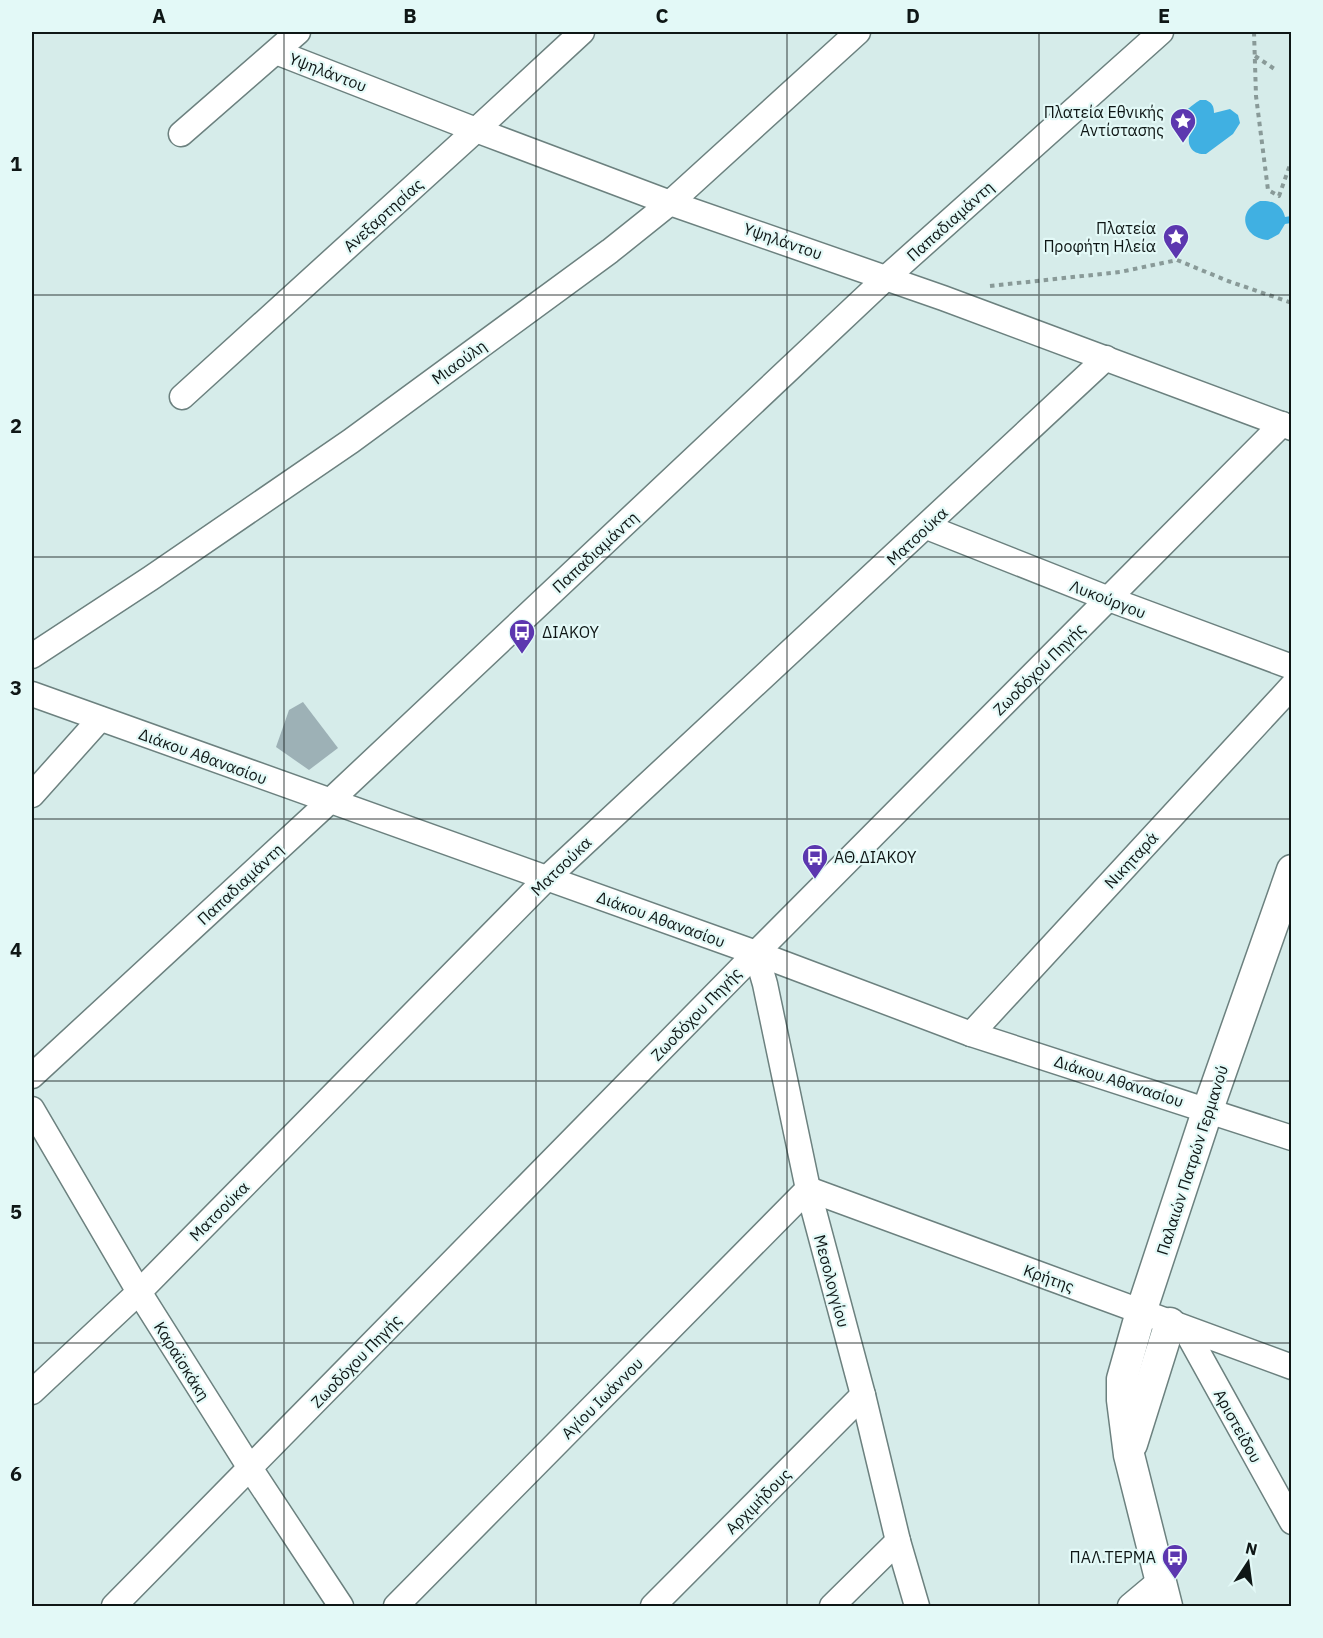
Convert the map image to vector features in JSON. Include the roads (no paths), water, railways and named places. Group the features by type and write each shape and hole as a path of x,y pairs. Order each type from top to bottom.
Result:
{"street":[{"path":"181,134 298,32"},
{"name":"Ανεξαρτησίας","path":"182,397 582,32"},
{"name":"Μιαούλη","path":"32,656 160,572 351,441 591,265 670,202 858,32"},
{"name":"Παπαδιαμάντη","path":"32,1076 330,801 887,278 1161,32"},
{"name":"Υψηλάντου","path":"276,52 670,202 1107,357 1287,426"},
{"name":"Ματσούκα","path":"32,1392 139,1292 547,879 1107,357"},
{"name":"Ζωοδόχου Πηγής","path":"114,1606 756,953 1109,599 1287,426"},
{"name":"Λυκούργου","path":"927,527 1109,599 1292,667"},
{"name":"Νικηταρά","path":"971,1034 1292,686"},
{"name":"Διάκου Αθανασίου","path":"32,694 756,953 971,1034 1292,1138"},
{"path":"32,795 100,719"},
{"name":"Παλαιών Πατρών Γερμανού","path":"1164,1593 1128,1455 1122,1379 1141,1312 1208,1109 1288,889"},
{"name":"Μεσολογγίου","path":"756,953 765,984 808,1189 863,1395 898,1541 917,1606"},
{"name":"Καραϊσκάκη","path":"32,1109 139,1292 250,1468 341,1606"},
{"name":"Κρήτης","path":"808,1189 1292,1367"},
{"name":"Αγίου Ιωάννου","path":"396,1606 808,1189"},
{"path":"1128,1455 1177,1326"},
{"name":"Αριστείδου","path":"1177,1326 1292,1522"},
{"name":"Αρχιμήδους","path":"653,1606 863,1395"},
{"path":"832,1606 898,1541"},
{"path":"1130,1606 1164,1593"}],"water":[{"path":"1200,100 1206,100 1211,104 1214,113 1230,109 1238,115 1240,123 1233,134 1206,154 1194,151 1189,141 1190,133 1178,127 1180,117"},
{"path":"1260,201 1273,202 1282,209 1285,217 1291,216 1291,223 1285,224 1279,234 1268,240 1253,234 1246,224 1245,217 1248,211 1252,205"}],"place":[{"name":"Πλατεία Εθνικής Αντίστασης","path":"1183,144"},
{"name":"Πλατεία Προφήτη Ηλεία","path":"1176,260"},
{"name":"ΔΙΑΚΟΥ","path":"522,655"},
{"name":"ΑΘ.ΔΙΑΚΟΥ","path":"815,880"},
{"name":"ΠΑΛ.ΤΕΡΜΑ","path":"1175,1580"}]}
